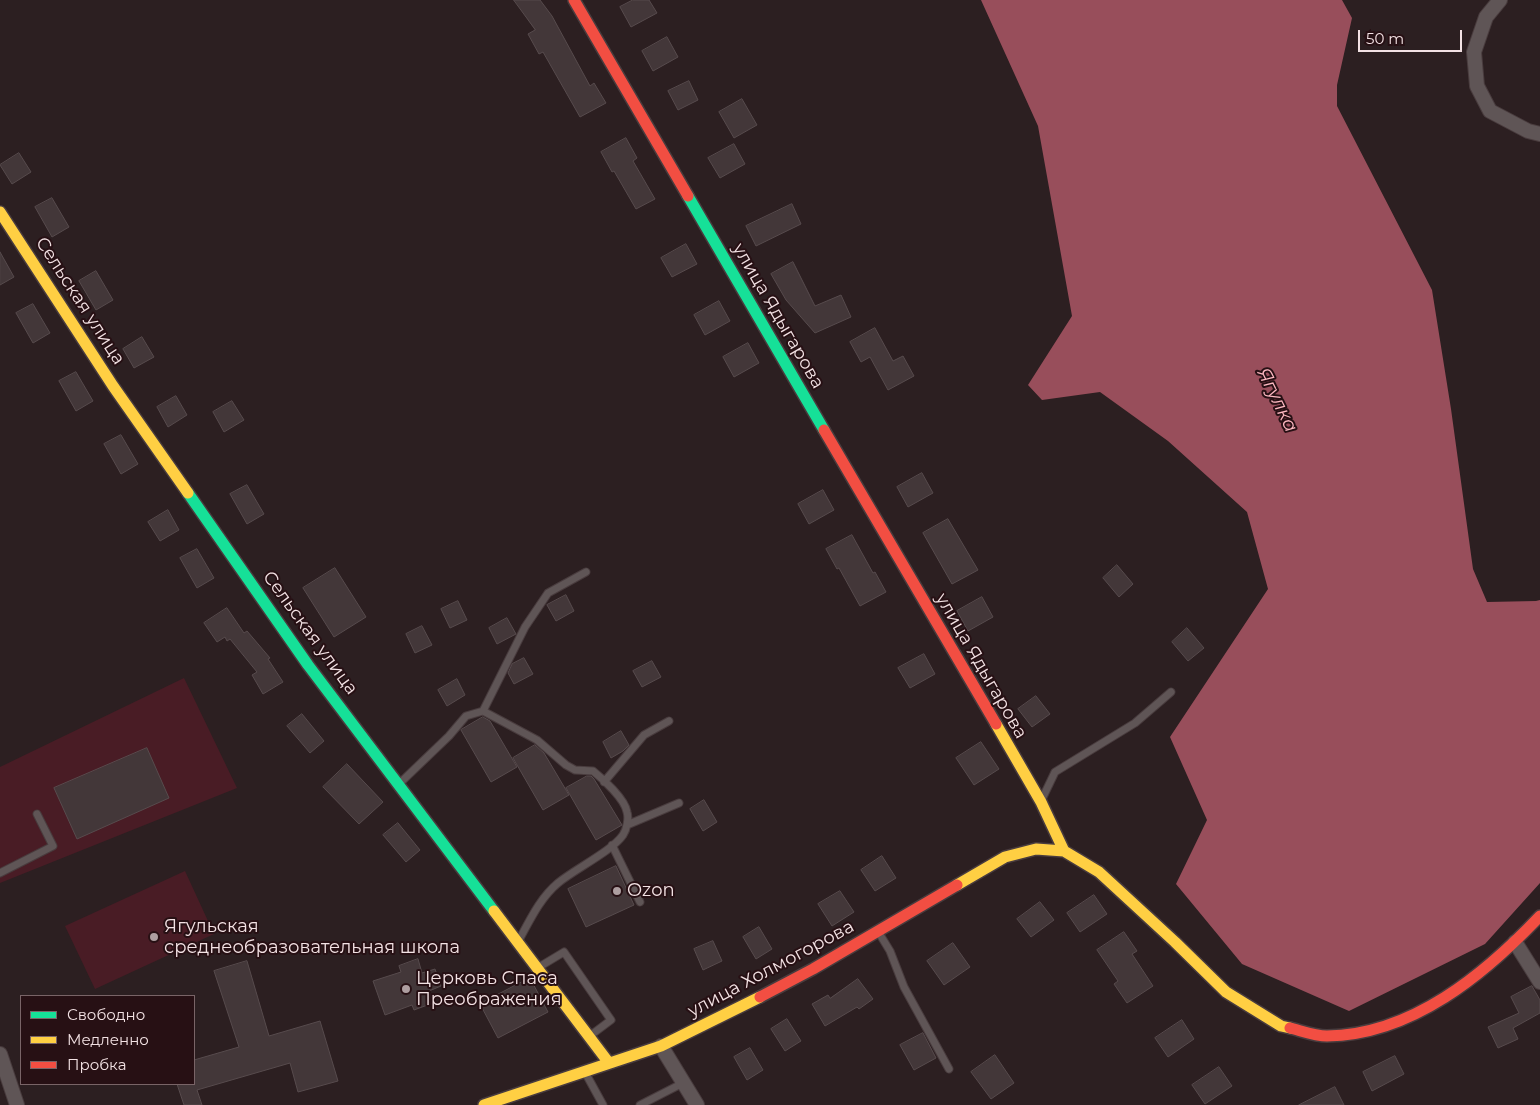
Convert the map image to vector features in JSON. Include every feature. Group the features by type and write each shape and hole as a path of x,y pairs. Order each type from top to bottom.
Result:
{"street":[{"name":"улица Ядыгарова","path":"574,0 1041,802 1064,851"},
{"path":"1500,0 1486,17 1474,52 1478,86 1490,111 1540,134"},
{"name":"Сельская улица","path":"0,212 113,386 308,665 609,1063"},
{"name":"улица Холмогорова","path":"484,1105 661,1046 734,1011 813,969 1005,857 1036,849 1064,851"},
{"path":"1064,851 1099,872 1226,992 1281,1026 1326,1036 1373,1030 1419,1012 1466,984 1515,942 1540,916"},
{"path":"1515,942 1540,982"},
{"path":"661,1046 697,1105"},
{"path":"0,1054 17,1105"}],"lane":[{"path":"399,784 449,736 466,716 484,710 525,627 548,593 586,572"},
{"path":"1041,802 1055,772 1135,723 1171,692"},
{"path":"484,710 537,740 566,765 575,770 593,771 623,803 627,812 627,825 623,834 612,845 557,883 538,906 518,942"},
{"path":"604,782 644,735 669,721"},
{"path":"627,825 679,803"},
{"path":"0,873 53,846 37,814"},
{"path":"612,845 640,902"},
{"path":"878,931 890,951 904,987 950,1069"},
{"path":"537,968 564,952 611,1020 589,1036"},
{"path":"585,1071 603,1105"},
{"path":"640,1105 683,1082"}],"shaded area":[{"path":"184,678 237,788 0,883 0,767"},
{"path":"185,871 214,934 95,989 65,926"}],"water":[{"name":"Ягулка","path":"981,0 1342,0 1352,18 1337,85 1337,106 1432,290 1473,569 1487,602 1540,600 1540,883 1485,944 1349,1011 1242,964 1176,884 1207,820 1170,737 1268,589 1247,512 1168,441 1100,392 1042,400 1028,385 1072,316 1038,126"}],"building":[{"path":"514,0 540,0 552,16 590,86 594,83 606,103 580,117 543,52 539,54 528,34 535,30"},
{"path":"633,0 649,0 657,13 631,27 620,7"},
{"path":"667,37 678,57 653,71 642,51"},
{"path":"689,81 698,100 678,110 668,91"},
{"path":"742,99 757,125 734,138 719,112"},
{"path":"626,138 637,158 633,161 655,199 636,209 601,152"},
{"path":"734,144 745,164 720,178 708,158"},
{"path":"19,153 31,172 12,184 0,165"},
{"path":"52,198 69,227 52,237 35,207"},
{"path":"792,204 801,224 756,246 746,226"},
{"path":"686,244 697,264 672,277 661,258"},
{"path":"0,252 14,277 0,285"},
{"path":"793,262 815,306 841,295 851,317 815,333 786,300 771,274"},
{"path":"96,271 113,300 96,310 79,281"},
{"path":"719,301 730,321 705,335 694,315"},
{"path":"33,304 50,333 33,343 16,313"},
{"path":"875,328 893,361 903,356 914,376 888,390 870,357 861,362 850,342"},
{"path":"142,337 154,357 134,368 123,349"},
{"path":"748,343 759,363 734,377 723,357"},
{"path":"76,372 93,401 76,411 59,381"},
{"path":"176,396 187,415 168,427 157,407"},
{"path":"232,401 244,420 224,432 213,412"},
{"path":"121,435 138,464 121,474 104,444"},
{"path":"922,473 933,493 908,507 897,487"},
{"path":"247,485 264,514 247,524 230,494"},
{"path":"823,490 834,510 809,524 798,504"},
{"path":"168,510 179,530 160,541 148,522"},
{"path":"948,519 978,570 952,584 923,533"},
{"path":"852,535 886,592 860,606 826,549"},
{"path":"197,549 214,578 197,588 180,558"},
{"path":"1117,565 1133,584 1119,597 1103,578"},
{"path":"335,568 366,617 334,637 303,588"},
{"path":"566,595 574,611 556,621 547,605"},
{"path":"982,597 993,617 968,631 957,611"},
{"path":"458,601 467,620 450,628 441,609"},
{"path":"227,608 244,633 247,631 270,658 268,659 283,682 263,694 252,675 257,672 230,639 227,641 225,637 217,642 204,623"},
{"path":"507,618 516,634 497,644 489,628"},
{"path":"422,626 432,645 415,653 406,634"},
{"path":"1187,628 1204,648 1188,661 1172,642"},
{"path":"924,654 935,674 910,688 898,668"},
{"path":"524,658 533,674 514,684 508,673 512,664"},
{"path":"652,661 661,677 642,687 633,671"},
{"path":"457,679 465,695 447,706 438,690"},
{"path":"1036,696 1050,714 1032,727 1018,709"},
{"path":"302,714 324,741 310,753 287,726"},
{"path":"483,717 490,721 517,767 491,782 461,730"},
{"path":"621,731 629,745 611,758 603,742"},
{"path":"981,742 999,769 974,785 956,758"},
{"path":"535,745 544,753 569,795 543,810 513,758"},
{"path":"147,748 169,798 77,839 54,788"},
{"path":"347,764 383,802 359,824 323,787"},
{"path":"587,776 591,776 594,779 622,825 596,840 566,788"},
{"path":"704,800 717,822 703,831 690,809"},
{"path":"398,823 420,850 406,862 383,835"},
{"path":"882,856 896,878 875,891 861,870"},
{"path":"616,866 634,905 586,927 568,889"},
{"path":"840,891 854,912 832,926 818,904"},
{"path":"1094,895 1107,914 1080,932 1067,913"},
{"path":"1040,902 1054,920 1031,937 1017,919"},
{"path":"759,927 772,949 756,959 743,937"},
{"path":"1124,932 1137,951 1132,954 1153,986 1127,1003 1114,984 1118,981 1097,950"},
{"path":"713,941 722,961 703,970 694,949"},
{"path":"953,943 970,967 944,985 927,961"},
{"name":"Церковь Спаса Преображения","path":"418,959 422,973 435,969 441,986 429,991 433,1003 414,1010 412,1005 385,1015 373,981 401,972 399,966"},
{"path":"247,961 269,1036 320,1021 338,1081 298,1092 290,1063 197,1090 202,1105 184,1105 177,1085 195,1085 195,1060 239,1047 214,971"},
{"path":"530,978 548,1012 498,1038 480,1004"},
{"path":"858,979 873,999 859,1009 857,1007 825,1026 812,1004 828,995 830,998"},
{"path":"1532,986 1540,1000 1540,1013 1513,1028 1518,1039 1498,1048 1488,1027 1519,1013 1511,997"},
{"path":"787,1019 801,1041 785,1051 771,1029"},
{"path":"1182,1020 1194,1039 1168,1057 1155,1038"},
{"path":"923,1033 936,1058 914,1070 900,1045"},
{"path":"750,1048 763,1070 747,1080 734,1057"},
{"path":"995,1055 1014,1083 991,1099 971,1072"},
{"path":"1395,1056 1404,1074 1372,1091 1363,1072"},
{"path":"1219,1067 1232,1086 1205,1104 1192,1085"},
{"path":"1335,1087 1344,1105 1299,1105"}],"traffic: fast":[{"path":"688,196 824,430"},
{"path":"188,493 308,665 494,911"}],"traffic: slow":[{"path":"0,212 113,386 188,493"},
{"path":"996,724 1041,802 1064,851 1099,872 1226,992 1281,1026 1290,1028"},
{"path":"957,885 1005,857 1036,849 1064,851"},
{"path":"494,911 609,1063"},
{"path":"484,1105 661,1046 760,997"}],"traffic: jam":[{"path":"574,0 688,196"},
{"path":"824,430 996,724"},
{"path":"760,997 813,969 957,885"},
{"path":"1290,1028 1322,1036 1358,1033 1388,1025 1417,1013 1471,979 1519,938 1540,916"}],"place":[{"name":"Ozon","path":"617,891"},
{"name":"Ягульская среднеобразовательная школа","path":"154,937"},
{"name":"Церковь Спаса Преображения","path":"406,989"}]}
